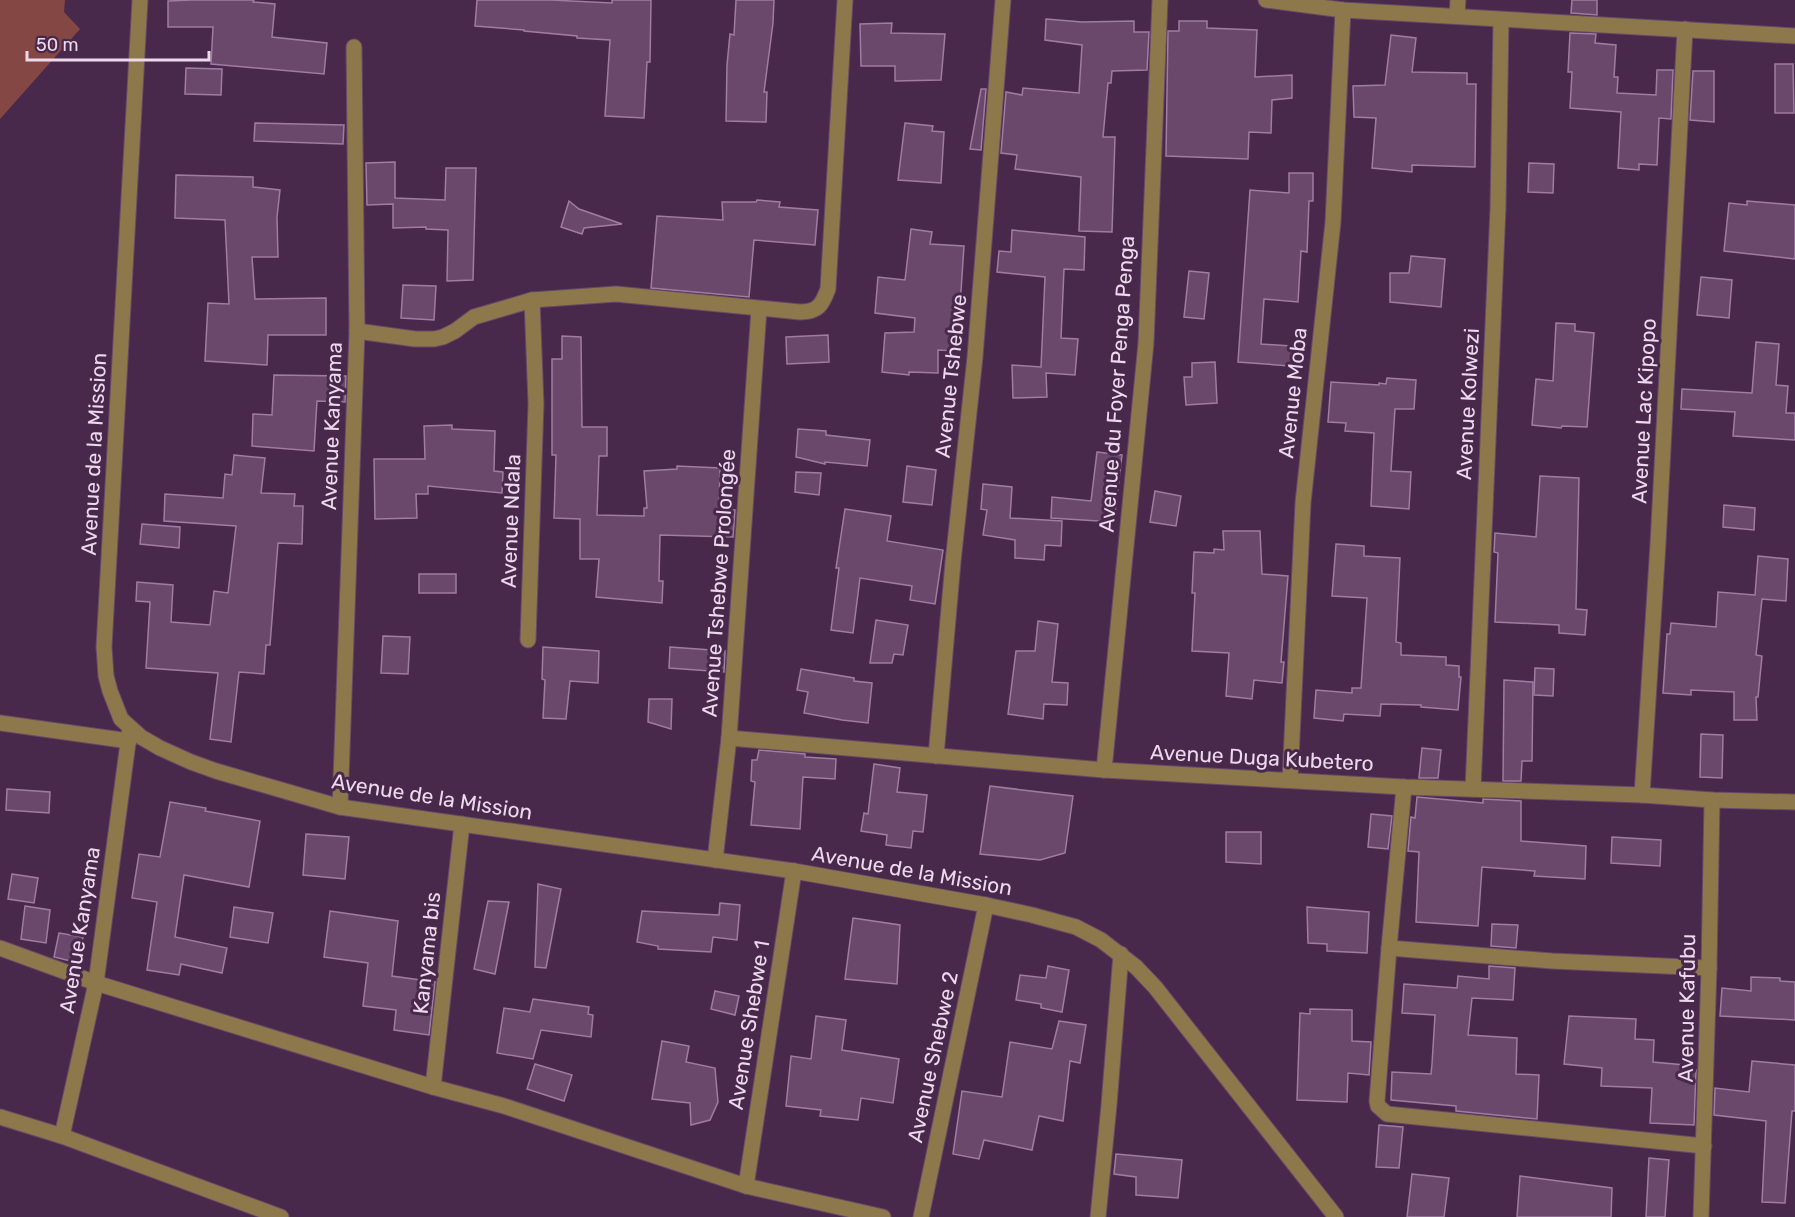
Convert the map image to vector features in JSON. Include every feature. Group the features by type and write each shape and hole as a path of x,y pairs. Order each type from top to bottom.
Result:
{"street":[{"name":"Avenue de la Mission","path":"140,0 104,646 106,676 110,691 129,734 191,762 340,807 794,871 986,905 1076,927 1101,940 1120,954 1155,987 1336,1217"},
{"path":"357,331 415,339 434,339 455,331 474,317 532,300 616,294 810,312 820,305 828,289 845,0"},
{"name":"Avenue Tshebwe","path":"936,756 953,562 975,357 1003,0"},
{"name":"Avenue du Foyer Penga Penga","path":"1104,770 1146,343 1160,0"},
{"path":"1266,0 1343,10 1457,8 1501,20 1795,36"},
{"name":"Avenue Moba","path":"1290,780 1303,503 1332,222 1343,10"},
{"name":"Avenue Kolwezi","path":"1473,789 1498,208 1501,20"},
{"name":"Avenue Lac Kipopo","path":"1642,795 1659,544 1685,29"},
{"name":"Avenue Kanyama","path":"340,807 357,331 354,47"},
{"name":"Avenue Ndala","path":"528,640 536,404 532,300"},
{"name":"Avenue Tshebwe Prolongée","path":"715,860 729,738 759,309"},
{"path":"0,723 129,734"},
{"name":"Avenue Kanyama","path":"62,1136 96,983 129,734"},
{"name":"Avenue Duga Kubetero","path":"729,738 1104,770 1404,787 1795,802"},
{"path":"1404,787 1377,1101 1382,1110 1387,1114 1704,1146"},
{"name":"Avenue Kafubu","path":"1701,1217 1712,800"},
{"name":"Kanyama bis","path":"433,1087 462,824"},
{"name":"Avenue Shebwe 1","path":"746,1186 794,871"},
{"name":"Avenue Shebwe 2","path":"921,1217 986,905"},
{"path":"0,948 96,983 433,1087 504,1106 746,1186 883,1217"},
{"path":"1389,948 1552,961 1709,968"},
{"path":"1098,1217 1120,954"},
{"path":"0,1117 62,1136 281,1217"}],"shaded area":[{"path":"0,0 65,0 64,12 80,29 0,119"}],"building":[{"path":"254,0 253,2 275,4 272,37 327,43 324,74 211,64 213,27 168,27 168,1"},
{"path":"477,0 612,3 612,0 651,0 650,62 647,62 644,118 605,116 610,40 475,26"},
{"path":"736,0 774,0 764,92 767,92 766,122 726,121 727,65 730,34 734,35"},
{"path":"1572,0 1597,0 1597,15 1571,13"},
{"path":"1046,19 1082,22 1134,21 1134,32 1149,32 1147,70 1112,71 1111,83 1108,83 1103,137 1115,137 1112,232 1079,231 1081,177 1015,169 1017,155 1001,153 1006,92 1022,95 1023,88 1079,93 1082,45 1045,40"},
{"path":"1179,21 1207,21 1207,28 1257,30 1255,77 1292,75 1292,98 1272,100 1271,133 1249,132 1248,159 1166,156 1168,31 1179,31"},
{"path":"892,23 891,33 945,34 941,80 895,81 895,66 861,66 860,24"},
{"path":"1570,33 1596,34 1595,43 1616,45 1614,77 1618,77 1617,93 1656,95 1657,70 1673,70 1671,119 1659,118 1657,165 1639,164 1639,170 1618,168 1621,112 1570,108 1572,72 1568,72"},
{"path":"1391,35 1416,38 1412,72 1467,73 1467,84 1476,84 1475,167 1412,165 1412,172 1372,168 1376,118 1354,117 1353,86 1385,85"},
{"path":"1775,64 1793,64 1794,113 1775,113"},
{"path":"186,68 222,69 221,95 185,94"},
{"path":"1693,71 1714,71 1714,122 1690,120"},
{"path":"981,89 986,89 981,150 970,149"},
{"path":"255,123 344,125 343,144 254,141"},
{"path":"905,123 933,126 932,131 944,132 941,183 898,180"},
{"path":"395,162 395,198 445,200 446,168 476,168 473,280 447,281 448,230 426,229 426,227 393,228 393,204 367,205 366,163"},
{"path":"1529,163 1554,164 1553,193 1528,192"},
{"path":"1289,173 1313,173 1313,201 1309,201 1307,252 1301,251 1298,302 1264,299 1261,344 1305,347 1303,367 1238,362 1250,190 1289,193"},
{"path":"176,175 253,177 253,187 280,190 277,217 278,257 252,257 255,299 326,298 326,335 268,335 267,365 205,361 208,303 229,304 225,220 175,218"},
{"path":"757,200 780,202 779,207 818,210 815,245 754,240 749,297 651,288 657,216 723,220 722,202 756,202"},
{"path":"569,201 579,209 622,224 584,228 582,234 561,227"},
{"path":"1747,201 1795,205 1795,259 1724,251 1729,203 1747,205"},
{"path":"911,229 932,232 930,244 964,246 957,351 938,350 938,373 909,372 909,375 882,372 885,333 914,332 915,318 875,313 878,277 905,280"},
{"path":"1012,230 1085,237 1084,270 1064,269 1061,338 1078,339 1075,375 1046,373 1047,397 1013,398 1012,365 1041,367 1045,277 997,272 999,251 1011,252"},
{"path":"1411,256 1445,259 1441,307 1390,302 1390,273 1409,273"},
{"path":"1189,271 1209,273 1204,319 1184,317"},
{"path":"1701,277 1732,280 1729,318 1697,315"},
{"path":"403,285 436,286 434,320 401,318"},
{"path":"1556,323 1575,324 1575,331 1594,333 1587,427 1562,426 1561,428 1532,425 1536,379 1553,381"},
{"path":"828,335 829,362 787,364 786,337"},
{"path":"562,336 581,337 582,427 607,427 607,456 599,456 597,515 644,516 644,508 647,508 644,471 677,469 677,466 720,468 719,509 735,510 733,537 660,535 659,581 663,581 662,603 596,597 599,559 580,559 580,519 554,518 556,455 552,455 552,359 562,359"},
{"path":"1756,342 1779,344 1776,385 1788,386 1786,413 1795,413 1795,440 1733,436 1735,412 1681,409 1682,389 1752,393"},
{"path":"1215,362 1217,403 1186,405 1184,377 1192,377 1192,363"},
{"path":"274,375 346,376 345,402 317,401 314,451 252,446 253,414 272,415"},
{"path":"1387,378 1416,380 1414,409 1395,409 1391,471 1411,472 1409,509 1371,506 1374,433 1345,431 1346,423 1328,422 1331,382 1379,385 1379,383 1386,384"},
{"path":"452,425 452,429 495,431 494,471 503,472 502,493 428,486 428,494 416,494 417,518 375,519 374,459 425,459 424,426"},
{"path":"798,429 826,431 826,435 870,440 867,466 825,462 825,464 796,457"},
{"path":"1097,452 1122,455 1114,522 1051,518 1052,497 1091,501"},
{"path":"234,455 265,458 261,493 295,494 294,506 303,506 302,544 278,543 270,645 266,645 264,674 239,672 231,742 210,739 218,673 146,668 150,602 136,601 137,582 173,585 171,622 210,625 214,591 228,593 236,526 164,521 165,494 223,498 225,474 232,475"},
{"path":"907,466 936,470 932,505 903,502"},
{"path":"796,472 821,473 819,495 795,492"},
{"path":"1540,476 1579,478 1576,609 1587,610 1585,635 1559,633 1559,625 1495,622 1498,553 1494,552 1495,533 1536,537"},
{"path":"983,484 1012,487 1010,518 1062,521 1061,546 1045,545 1044,560 1015,558 1015,540 983,535 987,510 981,509"},
{"path":"1155,491 1181,496 1176,526 1150,522"},
{"path":"1724,505 1755,508 1754,530 1723,527"},
{"path":"845,509 891,516 887,541 943,550 935,604 910,600 912,586 860,578 853,633 831,630 839,568 836,568"},
{"path":"142,524 180,527 179,548 140,544"},
{"path":"1223,531 1260,531 1262,574 1288,576 1281,662 1284,662 1282,683 1254,680 1252,699 1226,696 1229,653 1192,651 1195,593 1192,593 1194,552 1214,553 1214,549 1224,550"},
{"path":"1336,544 1364,546 1364,556 1400,558 1396,642 1401,643 1401,655 1446,657 1446,665 1459,666 1459,677 1461,677 1458,710 1421,707 1421,705 1381,704 1380,716 1344,714 1343,721 1314,718 1316,690 1352,693 1352,688 1361,688 1367,598 1332,596"},
{"path":"1758,556 1788,559 1786,601 1762,599 1756,655 1762,656 1758,697 1756,697 1757,720 1734,720 1734,692 1691,690 1691,695 1663,693 1667,634 1670,634 1671,623 1716,627 1718,592 1755,595"},
{"path":"419,574 456,574 456,593 419,593"},
{"path":"876,620 908,625 903,655 894,654 892,663 870,663"},
{"path":"1038,621 1058,624 1052,682 1068,683 1067,705 1044,704 1043,719 1008,714 1016,651 1035,651"},
{"path":"383,636 410,637 408,674 381,673"},
{"path":"543,647 599,651 598,683 570,681 566,719 543,718 545,680 542,679"},
{"path":"670,647 725,651 724,672 669,668"},
{"path":"1535,668 1554,669 1553,696 1534,695"},
{"path":"801,669 872,683 868,723 804,713 808,692 797,690"},
{"path":"1504,680 1533,682 1532,761 1522,761 1521,781 1503,781"},
{"path":"649,699 672,699 671,729 648,722"},
{"path":"1701,734 1723,735 1722,778 1700,777"},
{"path":"1422,748 1441,750 1438,778 1419,778"},
{"path":"759,750 836,759 835,779 803,777 800,829 751,825 755,782 751,781 752,760 757,760"},
{"path":"874,764 900,768 897,792 927,795 923,832 913,831 911,848 886,845 887,835 861,831 864,813 868,814"},
{"path":"990,786 1073,796 1065,853 1040,860 980,854"},
{"path":"7,789 50,792 49,813 6,810"},
{"path":"1417,797 1483,803 1483,799 1521,801 1521,841 1586,846 1585,879 1534,876 1535,871 1482,867 1478,926 1416,922 1419,852 1408,851 1411,817 1415,818"},
{"path":"170,802 260,821 249,887 184,875 175,937 227,948 222,973 181,964 179,975 147,970 157,902 132,898 139,854 160,857"},
{"path":"1371,814 1392,816 1388,849 1368,847"},
{"path":"1226,832 1261,832 1261,864 1226,862"},
{"path":"306,834 349,837 345,879 303,875"},
{"path":"1612,837 1661,840 1660,866 1611,863"},
{"path":"12,874 38,878 34,903 8,899"},
{"path":"538,884 561,889 546,968 535,967"},
{"path":"488,901 509,902 495,974 474,969"},
{"path":"720,903 740,905 737,940 713,937 711,952 658,949 658,946 637,942 642,911 719,915"},
{"path":"25,906 50,910 46,943 21,939"},
{"path":"234,907 273,913 268,943 230,937"},
{"path":"1307,907 1369,912 1367,953 1327,951 1327,944 1308,943"},
{"path":"330,911 398,921 392,976 435,982 429,1035 394,1030 396,1010 363,1006 368,963 324,957"},
{"path":"853,918 900,925 897,984 845,979"},
{"path":"1492,924 1518,925 1516,948 1491,946"},
{"path":"59,933 83,937 79,963 54,957"},
{"path":"1048,966 1069,970 1062,1012 1041,1008 1041,1004 1016,1000 1020,975 1046,978"},
{"path":"1489,966 1515,968 1513,1000 1472,998 1468,1035 1517,1038 1516,1074 1539,1075 1537,1119 1456,1111 1456,1106 1391,1100 1392,1072 1431,1074 1435,1015 1402,1013 1404,984 1457,988 1458,976 1489,979"},
{"path":"1751,977 1780,978 1780,981 1795,982 1795,1020 1720,1016 1722,988 1751,991"},
{"path":"715,991 739,996 735,1015 711,1009"},
{"path":"533,999 589,1007 588,1014 593,1015 591,1037 541,1030 533,1059 497,1053 504,1008 530,1012"},
{"path":"1310,1009 1352,1010 1352,1041 1371,1042 1369,1075 1348,1073 1347,1102 1297,1100 1300,1013 1310,1014"},
{"path":"816,1016 846,1020 842,1050 899,1059 893,1103 861,1098 858,1120 820,1116 821,1110 786,1106 791,1056 811,1059"},
{"path":"1569,1016 1636,1019 1635,1039 1654,1040 1653,1062 1685,1065 1684,1070 1696,1070 1694,1125 1650,1123 1652,1088 1601,1086 1602,1068 1564,1064"},
{"path":"1059,1021 1086,1025 1080,1063 1070,1061 1063,1121 1039,1116 1032,1150 984,1140 979,1159 953,1154 962,1091 1002,1097 1010,1042 1052,1049"},
{"path":"662,1041 689,1046 686,1062 715,1068 718,1102 710,1120 691,1125 690,1103 652,1099"},
{"path":"1752,1061 1795,1065 1795,1111 1792,1111 1785,1203 1762,1202 1766,1121 1714,1115 1715,1088 1749,1092"},
{"path":"535,1064 572,1075 564,1101 527,1089"},
{"path":"1379,1125 1403,1127 1399,1168 1376,1167"},
{"path":"1116,1154 1182,1160 1178,1198 1136,1195 1136,1177 1114,1174"},
{"path":"1649,1158 1669,1160 1665,1217 1646,1217"},
{"path":"1412,1174 1449,1178 1444,1217 1407,1217"},
{"path":"1520,1176 1612,1188 1611,1217 1517,1217"}]}
